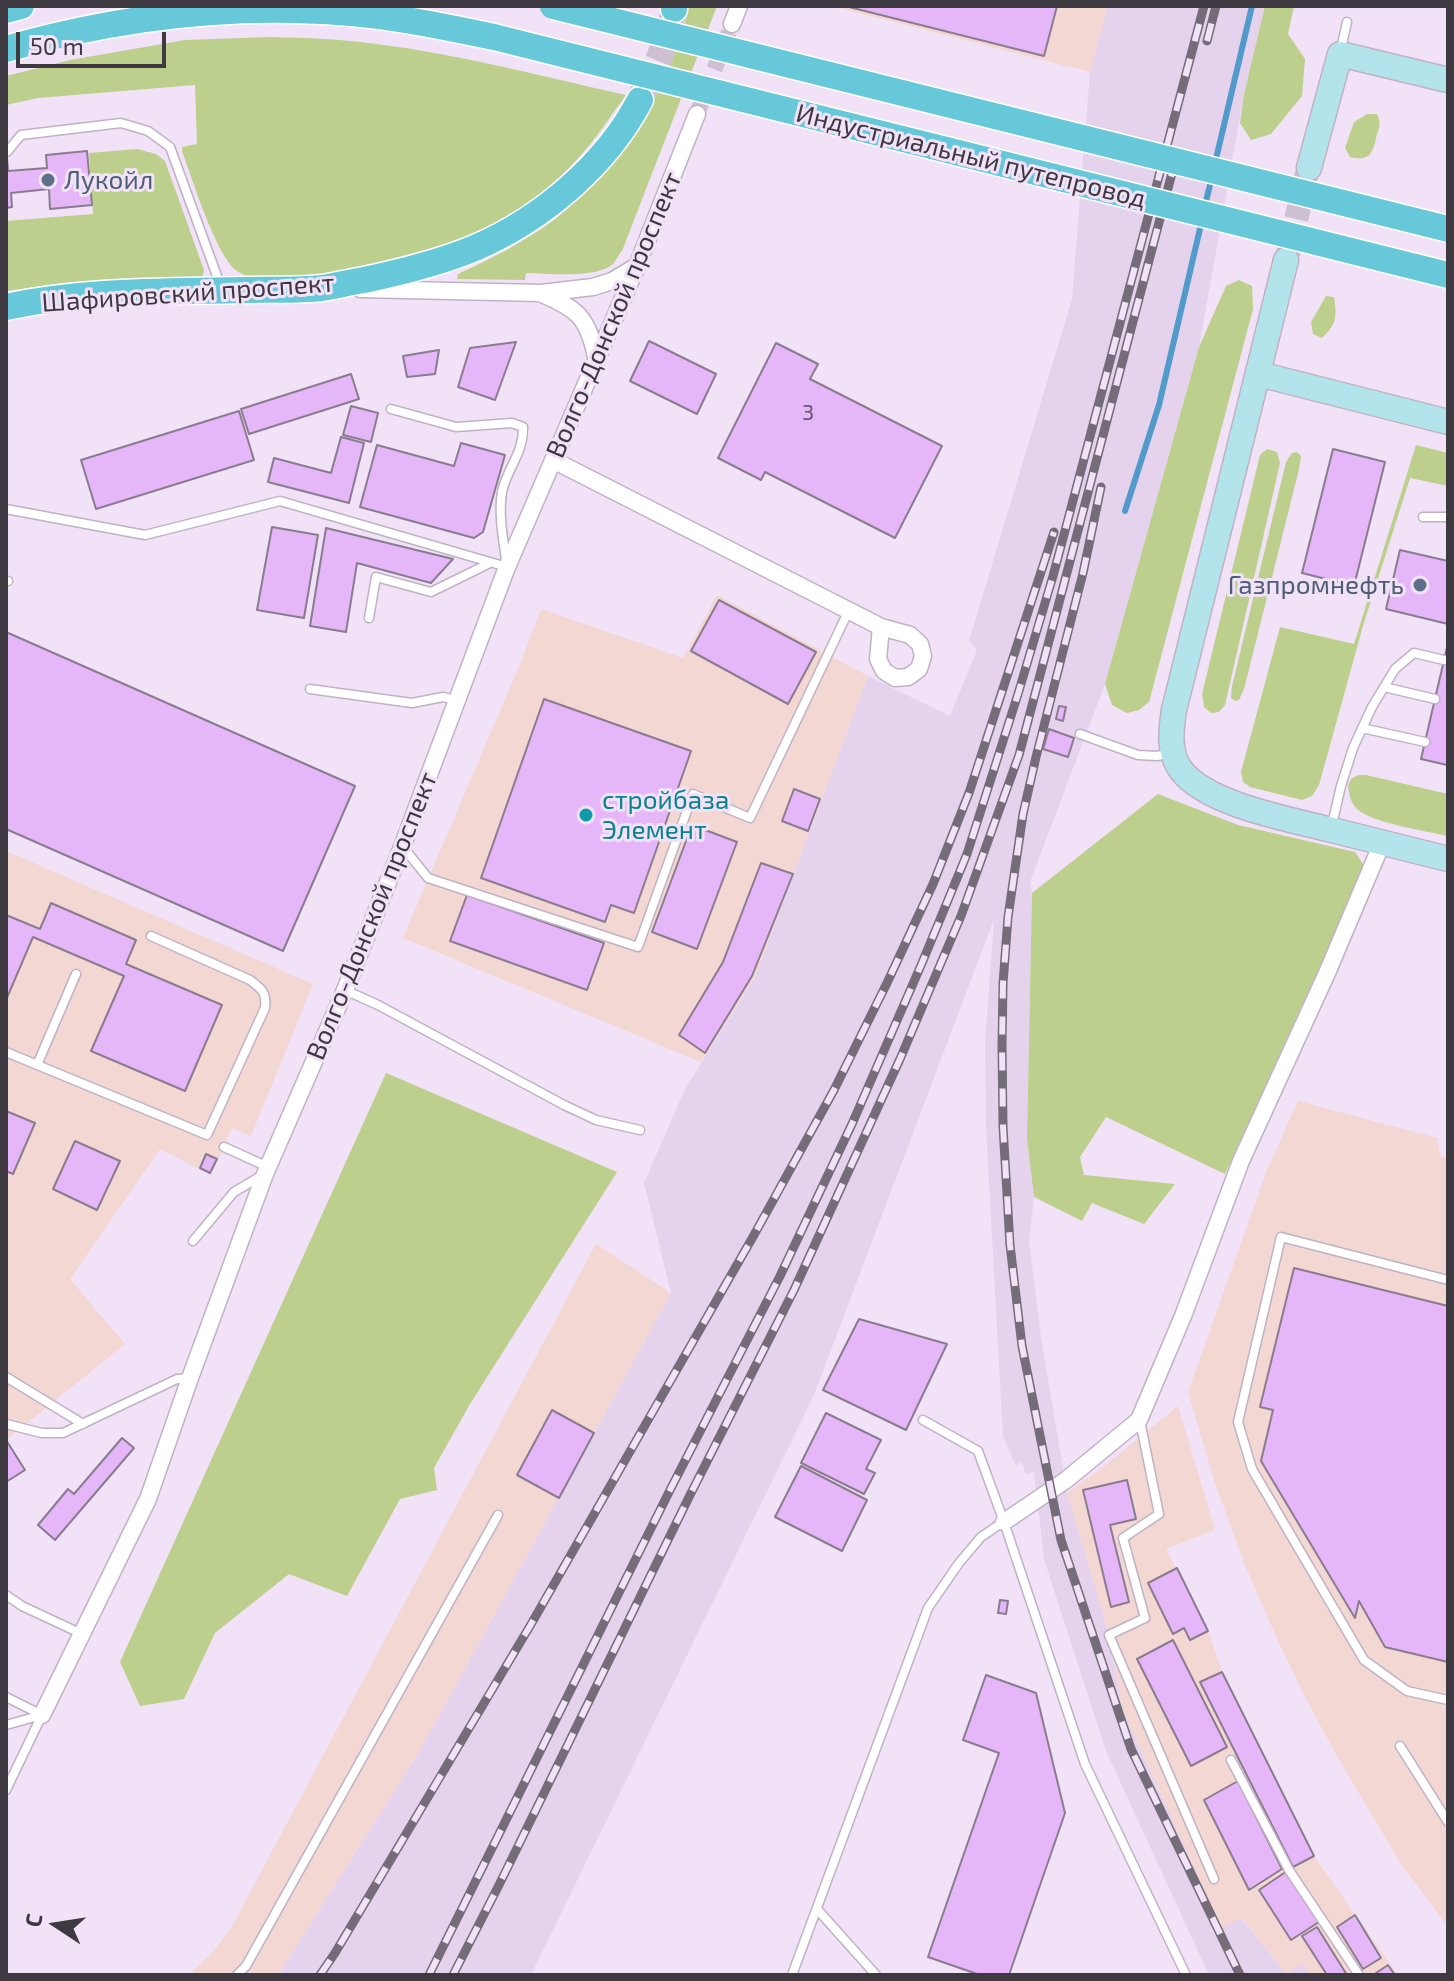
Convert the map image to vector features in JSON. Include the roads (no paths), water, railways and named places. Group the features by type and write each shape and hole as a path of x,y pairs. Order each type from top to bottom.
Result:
{"main road":[{"path":"6,10 21,6"},
{"name":"Индустриальный путепровод","path":"553,6 1448,229"},
{"name":"Индустриальный путепровод","path":"6,49 118,22 182,14 244,10 380,16 494,37 1448,275"},
{"name":"Шафировский проспект","path":"6,307 108,293 322,288 433,263 476,247 544,207 579,178 608,148 640,100"}],"street":[{"path":"732,24 739,6"},
{"path":"1309,168 1340,54 1448,80"},
{"name":"Волго-Донской проспект","path":"42,1715 148,1499 267,1171 402,847 456,700 499,565 553,460 637,266 697,114"},
{"path":"1286,260 1174,710 1171,733 1173,753 1181,770 1198,786 1225,799 1265,813 1448,859"},
{"path":"322,288 541,293 593,287 612,281 637,266"},
{"path":"541,293 565,304 583,319 592,335 596,357"},
{"path":"1259,374 1448,422"},
{"path":"553,460 881,627"},
{"path":"1004,1522 1066,1480 1139,1420 1183,1316 1241,1161 1327,973 1382,843"}],"lane":[{"path":"1340,54 1347,22"},
{"path":"7,152 21,135 121,123 148,131 170,147 222,290"},
{"path":"391,409 456,427 512,423 523,427 524,440 503,490 499,565"},
{"path":"6,509 145,535 280,501 499,565"},
{"path":"1423,517 1448,517"},
{"path":"369,618 376,577 431,592 499,565"},
{"path":"402,847 428,878 638,947 693,794 750,818 849,610"},
{"path":"1331,830 1353,748 1395,669 1414,653 1444,660"},
{"path":"1384,687 1435,699"},
{"path":"310,689 412,703 443,697 456,700"},
{"path":"1362,728 1425,742"},
{"path":"1080,734 1138,755 1173,753"},
{"path":"6,1052 207,1135 265,1008 266,998 260,987 250,980 151,936"},
{"path":"37,1065 76,974"},
{"path":"345,990 564,1105 596,1120 640,1130"},
{"path":"193,1241 234,1192 267,1171 224,1147"},
{"path":"1448,1280 1281,1237 1238,1422 1252,1469 1364,1660 1407,1691 1448,1700"},
{"path":"6,1377 83,1424"},
{"path":"6,1424 42,1433 63,1433 177,1379 190,1378"},
{"path":"923,1420 978,1451 1085,1764 1186,1975"},
{"path":"1139,1420 1159,1514 1123,1538 1145,1618 1109,1635 1214,1879"},
{"path":"237,1975 246,1966 498,1515"},
{"path":"792,1975 928,1608 981,1537 1004,1522"},
{"path":"6,1595 22,1606 83,1634"},
{"path":"6,1697 42,1715"},
{"path":"6,1725 42,1715"},
{"path":"6,1790 42,1715"},
{"path":"1400,1746 1448,1822"},
{"path":"1231,1760 1289,1870 1359,1975"},
{"path":"817,1909 876,1975"}],"waterway":[{"path":"1215,163 1252,6"},
{"path":"1204,209 1212,177"},
{"path":"1125,511 1159,405 1202,220"}],"tunnel":[{"path":"641,96 660,54 674,9"},
{"path":"697,114 732,24"},
{"path":"1288,254 1307,173"}],"railway":[{"path":"429,1975 780,1276 852,1124 967,854 1053,576 1204,6"},
{"path":"1207,41 1216,6"},
{"path":"453,1975 794,1290 900,1059 961,916 1019,755 1172,173"},
{"path":"1101,487 1083,573 1023,814 1008,917 1002,1045 1010,1245 1022,1346 1061,1540 1131,1749 1240,1975"},
{"path":"320,1975 530,1626 834,1090 933,884 969,793 1054,532"}],"place":[{"name":"Лукойл","path":"48,180"},
{"name":"Газпромнефть","path":"1420,585"},
{"name":"стройбаза Элемент","path":"586,815"}]}
